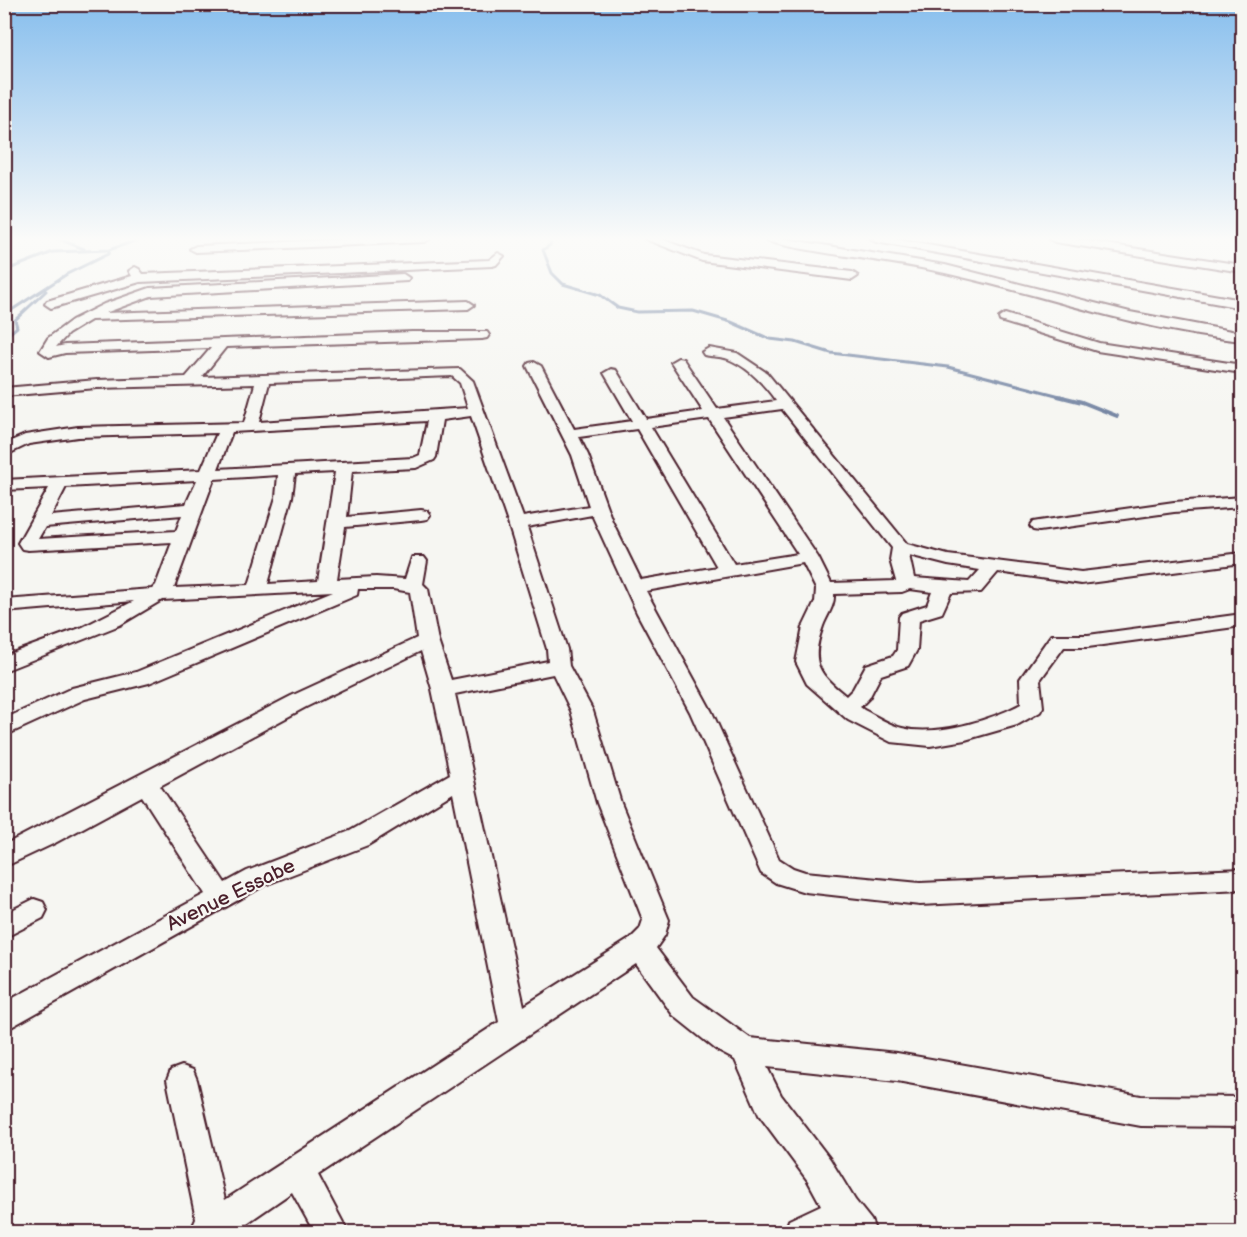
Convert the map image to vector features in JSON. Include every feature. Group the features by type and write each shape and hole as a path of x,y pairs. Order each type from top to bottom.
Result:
{"street":[{"path":"51,304 72,297"},
{"path":"132,297 83,318 55,339 48,348 49,353 65,349 221,344 398,303 413,297"},
{"path":"257,297 468,305"},
{"path":"384,297 482,335"},
{"path":"398,303 400,297"},
{"path":"1049,297 1208,333 1242,337"},
{"path":"1201,297 1242,304"},
{"path":"83,318 398,303"},
{"path":"176,346 185,327 200,313"},
{"path":"1005,318 1097,347 1242,369"},
{"path":"189,383 221,344"},
{"path":"709,352 731,354 765,379 901,548 948,560 1063,576 1096,577 1242,558"},
{"path":"678,362 809,557 825,589 825,602 813,627 806,662 817,684 856,715 898,736 930,738 965,732 1008,720 1032,706 1030,679 1058,640 1088,640 1242,620"},
{"path":"534,366 580,455 599,509 635,587 701,712 770,866 785,876 805,882 920,894 1242,879"},
{"path":"4,392 97,384 189,383 455,372 466,381 517,523 557,649 560,666 582,711 609,803 656,920 652,935 639,947 210,1229 182,1080"},
{"path":"611,373 729,572"},
{"path":"250,427 264,379"},
{"path":"569,434 786,404"},
{"path":"6,453 25,440 67,433 250,427 435,416 477,411"},
{"path":"4,485 422,462 428,458 435,416"},
{"path":"4,664 124,616 144,606 159,594 165,587 193,509 227,426"},
{"path":"326,587 344,468"},
{"path":"257,590 284,497 287,470"},
{"path":"61,481 27,543 28,545 183,536"},
{"path":"1039,526 1174,507 1242,502"},
{"path":"38,522 193,509"},
{"path":"517,523 599,509"},
{"path":"337,524 421,514"},
{"path":"901,548 899,560 906,582"},
{"path":"635,587 809,557"},
{"path":"413,585 418,561"},
{"path":"906,582 923,586 974,588 993,566"},
{"path":"825,589 891,587 902,586 906,582"},
{"path":"4,606 159,594 404,583 419,589 428,641 443,690 515,1028"},
{"path":"4,728 79,693 142,678 364,585"},
{"path":"846,707 862,693 873,670 901,661 907,650 909,617 935,609 943,586"},
{"path":"4,857 300,699 396,653 428,641"},
{"path":"443,690 560,666"},
{"name":"Avenue Essabe","path":"4,1018 221,897 278,868 359,838 461,778"},
{"path":"146,783 221,897"},
{"path":"4,927 34,910"},
{"path":"639,947 683,1006 728,1041 746,1051 897,1067 1141,1111 1242,1112"},
{"path":"746,1051 770,1105 819,1170 851,1222 801,1233"},
{"path":"297,1170 332,1233"}],"waterway":[{"path":"4,315 32,297"},
{"path":"4,338 17,327 15,320 40,297"},
{"path":"602,297 618,308 637,312 693,311 731,322 770,339 795,342 831,353 948,367 1064,397"},
{"path":"1058,396 1082,402 1117,416"}]}
